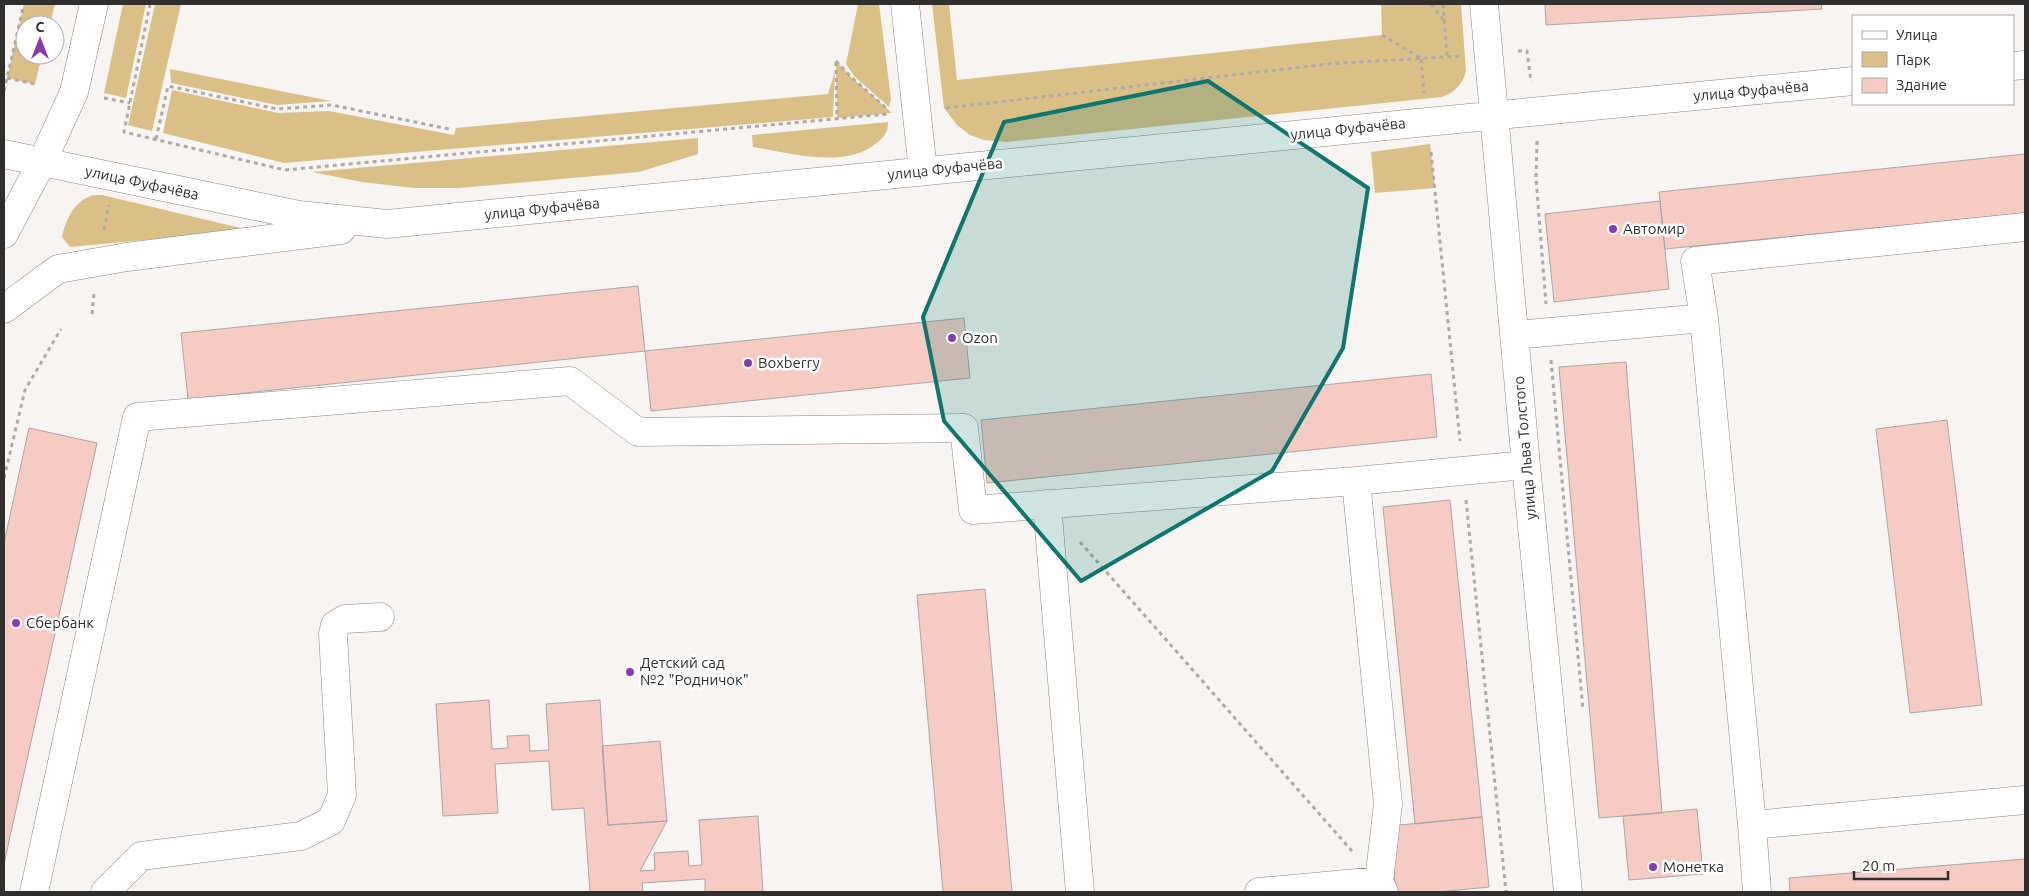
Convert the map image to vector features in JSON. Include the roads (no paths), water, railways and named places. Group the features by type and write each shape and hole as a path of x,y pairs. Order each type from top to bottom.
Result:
{"street":[{"path":"4,234 42,162 74,92 94,4"},
{"path":"905,4 924,171"},
{"name":"улица Льва Толстого","path":"1484,4 1526,464 1568,892"},
{"name":"улица Фуфачёва","path":"4,154 299,215 387,224 1494,115 1852,82"},
{"path":"4,309 58,269 127,257 387,224"},
{"path":"1757,892 1704,318 1695,261 2025,227"},
{"path":"1515,335 1704,318"},
{"path":"34,892 136,417 570,381 638,432 964,428 973,510 1356,481 1526,464"},
{"path":"1259,892 1381,887 1388,804 1356,481"},
{"path":"1047,504 1080,892"},
{"path":"104,892 141,856 301,836 331,821 342,795 333,634 335,625 345,619 380,617"},
{"path":"1752,825 2025,800"}],"place":[{"name":"Автомир","path":"1613,229"},
{"name":"Ozon","path":"952,338"},
{"name":"Boxberry","path":"748,363"},
{"name":"Сбербанк","path":"16,623"},
{"name":"Детский сад №2 \"Родничок\"","path":"630,672"},
{"name":"Монетка","path":"1653,867"}]}
